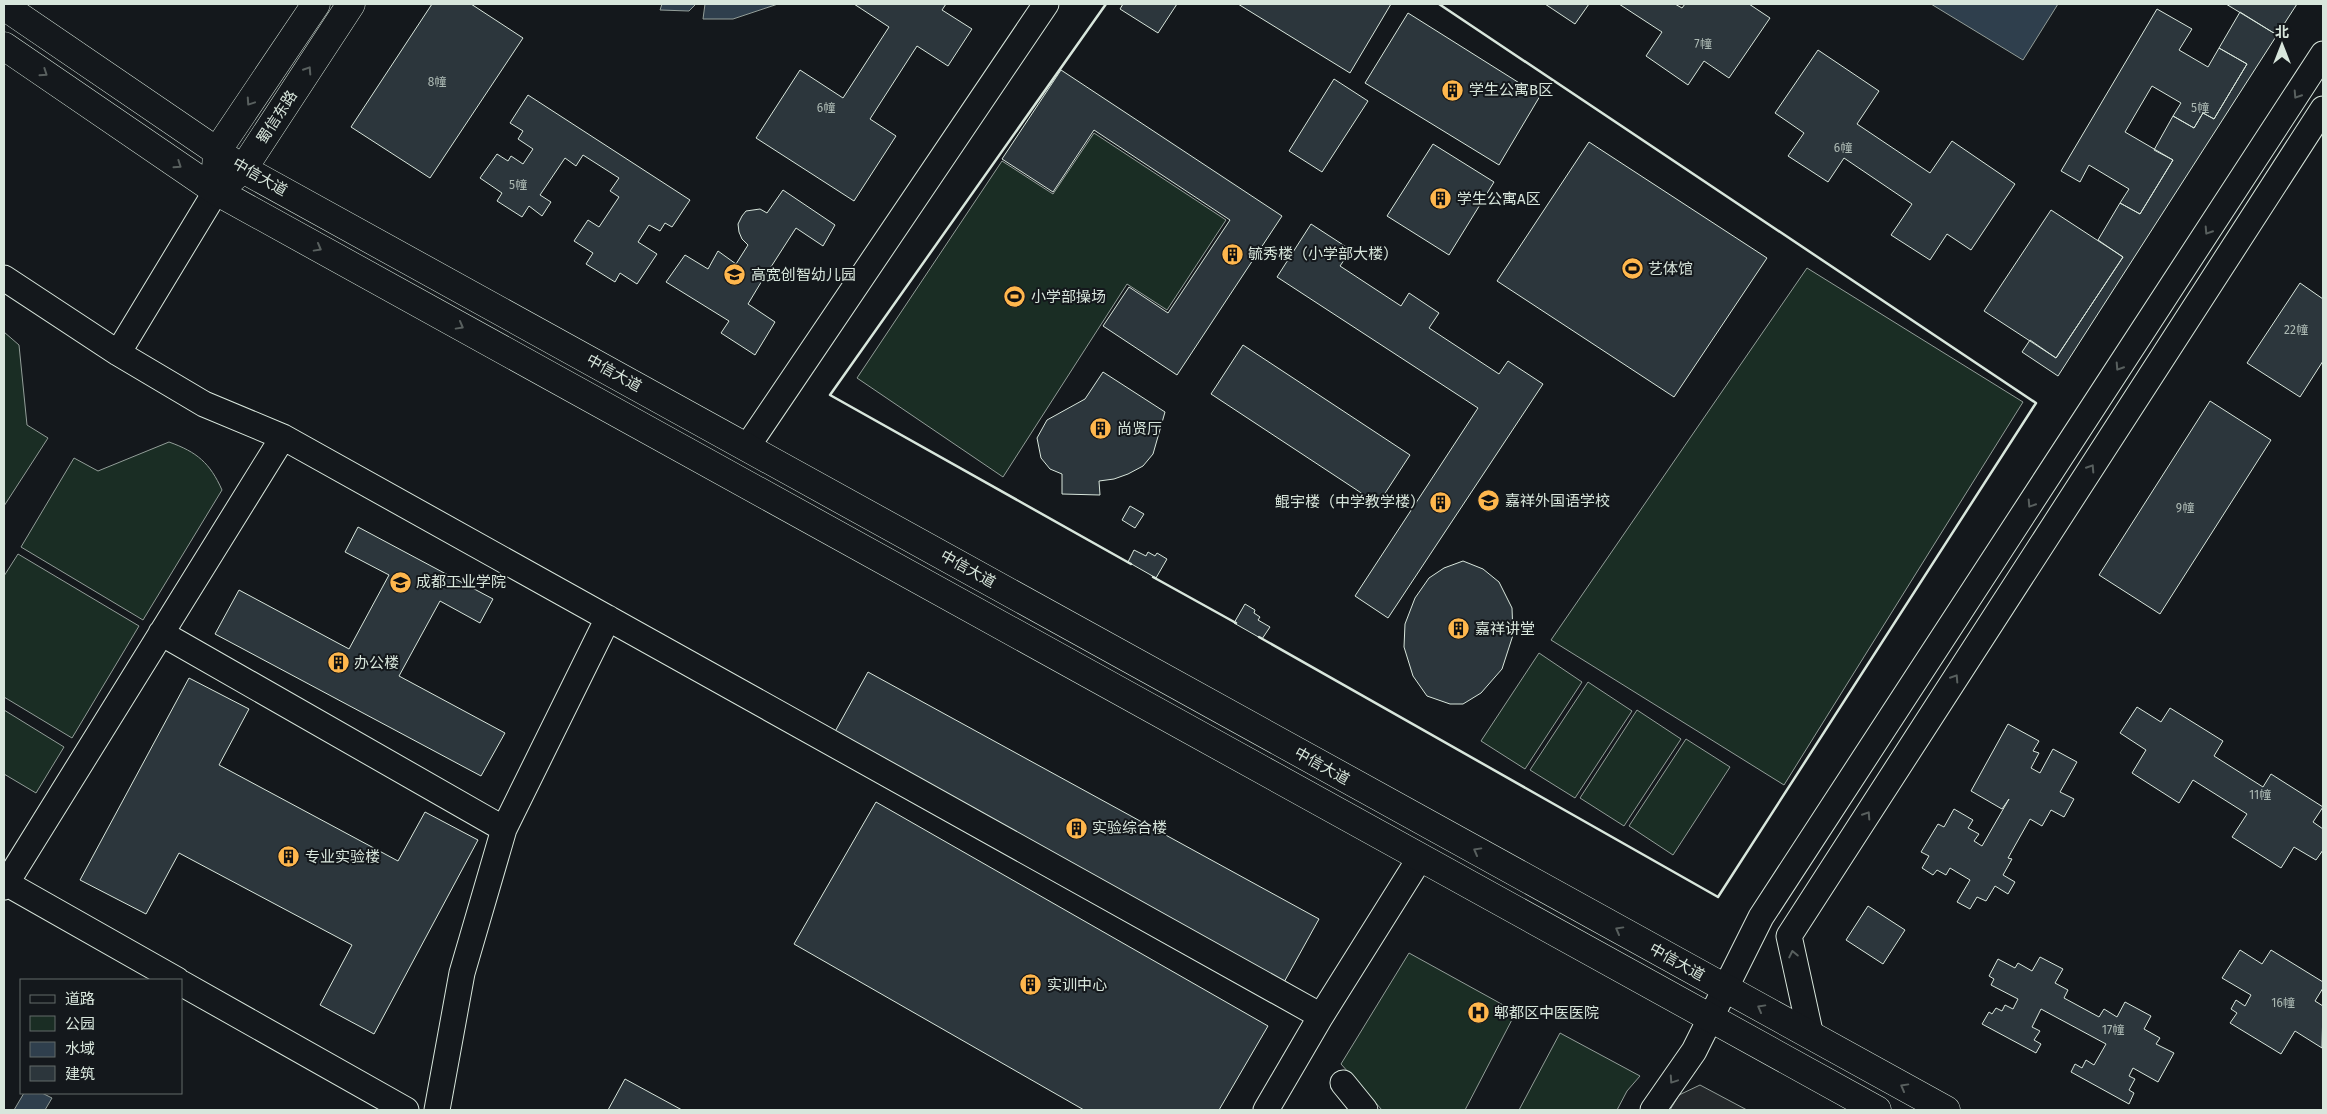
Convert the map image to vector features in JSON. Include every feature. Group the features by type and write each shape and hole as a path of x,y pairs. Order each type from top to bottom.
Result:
{"main road":[{"name":"蜀信东路","path":"217,151 316,4"},
{"name":"蜀信东路","path":"216,191 243,169 351,4"},
{"name":"中信大道","path":"4,6 243,169 1946,1110"},
{"path":"4,46 216,191 1877,1110"},
{"path":"216,191 217,151"}],"street":[{"path":"747,447 1046,4"},
{"path":"1653,1110 1694,1050 1761,917 2323,54"},
{"path":"1810,1036 1788,936 2323,109"},
{"path":"118,353 216,191"},
{"path":"4,278 118,353 204,404 282,437 1321,1016"},
{"path":"175,979 4,884 282,437"},
{"path":"437,1110 462,973 504,829 608,618"},
{"path":"161,633 504,829"},
{"path":"1266,1110 1321,1016 1420,858"},
{"path":"182,984 406,1110"},
{"path":"1343,1083 1365,1110"}],"green space":[{"name":"小学部操场","path":"1094,133 1226,220 1167,310 1127,284 1003,477 857,378 1002,161 1053,194"},
{"path":"1807,268 2023,402 1784,785 1551,640"},
{"path":"4,332 19,345 27,425 48,438 4,506"},
{"path":"169,442 195,454 202,460 213,473 222,490 143,620 21,547 74,458 98,471"},
{"path":"18,554 139,626 72,738 4,697 4,576"},
{"path":"1539,653 1582,682 1525,769 1481,741"},
{"path":"1588,682 1632,711 1575,798 1530,770"},
{"path":"4,710 64,747 36,793 4,774"},
{"path":"1637,710 1681,739 1624,826 1580,798"},
{"path":"1686,739 1730,767 1673,855 1629,826"},
{"path":"1409,953 1516,1012 1465,1110 1382,1110 1341,1064"},
{"path":"1560,1033 1640,1076 1627,1091 1617,1110 1519,1110"}],"shaded area":[{"path":"1700,1085 1747,1110 1670,1110 1679,1095"}],"water":[{"path":"662,4 696,4 689,11 660,10"},
{"path":"705,4 778,4 733,19 703,19"},
{"path":"1931,4 2058,4 2023,60"},
{"path":"23,1094 44,1094 52,1098 45,1110 14,1110"}],"building":[{"path":"432,4 471,4 523,38 430,178 351,127"},
{"path":"854,4 946,4 942,10 972,29 948,66 917,46 870,119 896,136 854,201 756,138 800,70 843,98 889,27"},
{"path":"1123,4 1177,4 1158,33 1120,9"},
{"path":"1238,4 1391,4 1350,73"},
{"path":"1545,4 1589,4 1575,24"},
{"path":"1619,4 1675,4 1682,8 1685,4 1749,4 1770,18 1729,78 1704,61 1688,85 1646,56 1662,32"},
{"path":"2226,4 2297,4 2277,35"},
{"path":"2157,9 2192,29 2179,50 2208,67 2219,48 2247,64 2214,119 2203,113 2194,128 2173,116 2181,103 2152,86 2125,132 2173,160 2140,214 2120,203 2129,189 2089,165 2080,182 2061,171"},
{"path":"2240,12 2277,35 2058,376 2022,352 2030,340 2056,358 2123,257 2098,240 2120,203 2140,214 2173,160 2154,150 2173,116 2194,128 2203,113 2214,119 2247,64 2219,48"},
{"name":"学生公寓B区","path":"1408,13 1540,96 1499,165 1365,83"},
{"path":"1818,50 1879,91 1857,124 1930,173 1952,141 2015,184 1971,250 1947,234 1930,260 1891,235 1912,204 1844,158 1828,182 1788,156 1804,133 1775,113"},
{"name":"毓秀楼（小学部大楼）","path":"1061,70 1282,216 1177,375 1103,326 1129,287 1168,313 1230,220 1094,130 1053,192 1002,159"},
{"path":"1334,79 1368,101 1322,172 1289,151"},
{"path":"528,95 690,200 672,227 665,223 660,231 649,225 638,242 657,254 637,284 620,273 615,282 586,264 593,253 574,241 588,220 599,227 619,197 610,191 619,178 583,155 576,166 565,158 540,195 551,202 542,216 529,206 522,217 497,201 502,193 480,178 497,154 508,161 511,156 523,164 533,149 518,139 523,131 510,123"},
{"name":"艺体馆","path":"1589,142 1767,258 1674,397 1497,281"},
{"name":"学生公寓A区","path":"1433,144 1494,182 1449,255 1387,216"},
{"name":"高宽创智幼儿园","path":"783,190 835,225 823,246 796,228 760,284 748,304 775,322 755,355 721,333 729,321 666,282 685,255 708,269 718,251 736,264 748,245 742,239 739,232 738,224 742,216 746,211 760,209 767,213"},
{"path":"2051,210 2123,257 2056,358 1984,311"},
{"name":"鲲宇楼（中学教学楼）","path":"1311,224 1351,250 1340,266 1401,306 1409,293 1439,313 1429,328 1499,374 1508,361 1543,384 1388,618 1355,596 1478,408 1277,277"},
{"path":"2300,283 2323,299 2323,361 2300,397 2247,363"},
{"path":"1243,345 1410,455 1378,504 1211,394"},
{"name":"尚贤厅","path":"1103,372 1165,412 1153,454 1143,466 1128,474 1114,479 1099,481 1100,495 1062,494 1062,474 1050,469 1041,458 1037,438 1047,420 1085,399"},
{"path":"2210,401 2271,440 2160,614 2099,575"},
{"path":"1130,506 1144,514 1135,528 1122,520"},
{"name":"办公楼","path":"358,527 493,599 480,623 440,601 399,676 505,733 481,776 215,634 239,590 349,649 389,575 345,552"},
{"path":"1134,550 1146,556 1148,552 1155,556 1157,553 1167,559 1156,578 1128,562"},
{"name":"嘉祥讲堂","path":"1463,561 1483,569 1499,582 1512,608 1513,635 1502,669 1481,693 1463,704 1450,704 1427,696 1413,676 1404,647 1405,624 1415,598 1429,578 1444,568"},
{"path":"1245,604 1255,610 1254,613 1260,617 1258,620 1270,627 1262,639 1234,623"},
{"name":"实验综合楼","path":"868,672 1319,919 1283,984 832,737"},
{"name":"专业实验楼","path":"189,678 249,709 219,765 398,861 425,812 478,840 374,1034 320,1005 352,945 179,853 146,914 80,880"},
{"path":"2137,707 2161,722 2170,708 2223,741 2214,756 2263,787 2271,774 2323,807 2313,822 2323,829 2323,850 2316,860 2294,847 2281,868 2232,837 2247,814 2193,780 2179,803 2132,773 2146,750 2120,733"},
{"path":"2008,724 2039,741 2033,751 2039,753 2031,768 2040,773 2053,749 2077,762 2060,792 2074,799 2064,817 2051,810 2042,826 2030,819 2008,858 2012,859 2003,875 2015,882 2008,894 1995,886 1986,901 1977,897 1970,909 1957,902 1970,880 1950,868 1946,875 1937,870 1933,875 1922,868 1929,856 1921,852 1938,824 1944,827 1954,809 1973,820 1968,828 1979,834 1974,841 1982,846 2009,799 2002,809 1971,791"},
{"name":"实训中心","path":"876,802 1268,1026 1219,1110 1084,1110 794,944"},
{"path":"1868,906 1905,930 1883,964 1846,940"},
{"path":"2240,950 2262,964 2271,950 2323,982 2323,988 2315,1001 2323,1006 2322,1048 2295,1031 2281,1054 2230,1023 2237,1013 2231,1009 2236,1000 2245,1006 2251,995 2222,978"},
{"path":"2040,957 2063,969 2055,983 2068,990 2064,998 2099,1017 2104,1009 2117,1017 2125,1002 2151,1016 2144,1029 2160,1038 2156,1044 2174,1053 2158,1082 2133,1068 2129,1076 2135,1079 2129,1090 2134,1093 2129,1104 2071,1072 2075,1064 2082,1068 2086,1060 2094,1065 2106,1044 2041,1009 2032,1027 2040,1031 2034,1040 2041,1044 2036,1053 1982,1024 1989,1012 1992,1014 1996,1008 2002,1011 2005,1005 2013,1009 2018,999 1991,985 1994,979 1989,976 1998,959 2015,968 2018,963 2032,971"},
{"path":"625,1079 682,1110 608,1110"}],"wall":[{"path":"1106,4 830,395 1131,564"},
{"path":"1259,637 1718,897 2036,403 1439,4"},
{"path":"1153,577 1236,623"}],"place":[{"name":"学生公寓B区","path":"1453,90"},
{"name":"学生公寓A区","path":"1441,199"},
{"name":"毓秀楼（小学部大楼）","path":"1232,254"},
{"name":"艺体馆","path":"1632,269"},
{"name":"高宽创智幼儿园","path":"735,275"},
{"name":"小学部操场","path":"1015,297"},
{"name":"尚贤厅","path":"1101,429"},
{"name":"嘉祥外国语学校","path":"1489,501"},
{"name":"鲲宇楼（中学教学楼）","path":"1441,502"},
{"name":"成都工业学院","path":"400,582"},
{"name":"嘉祥讲堂","path":"1459,629"},
{"name":"办公楼","path":"338,663"},
{"name":"实验综合楼","path":"1076,828"},
{"name":"专业实验楼","path":"289,857"},
{"name":"实训中心","path":"1031,985"},
{"name":"郫都区中医医院","path":"1478,1013"}]}
